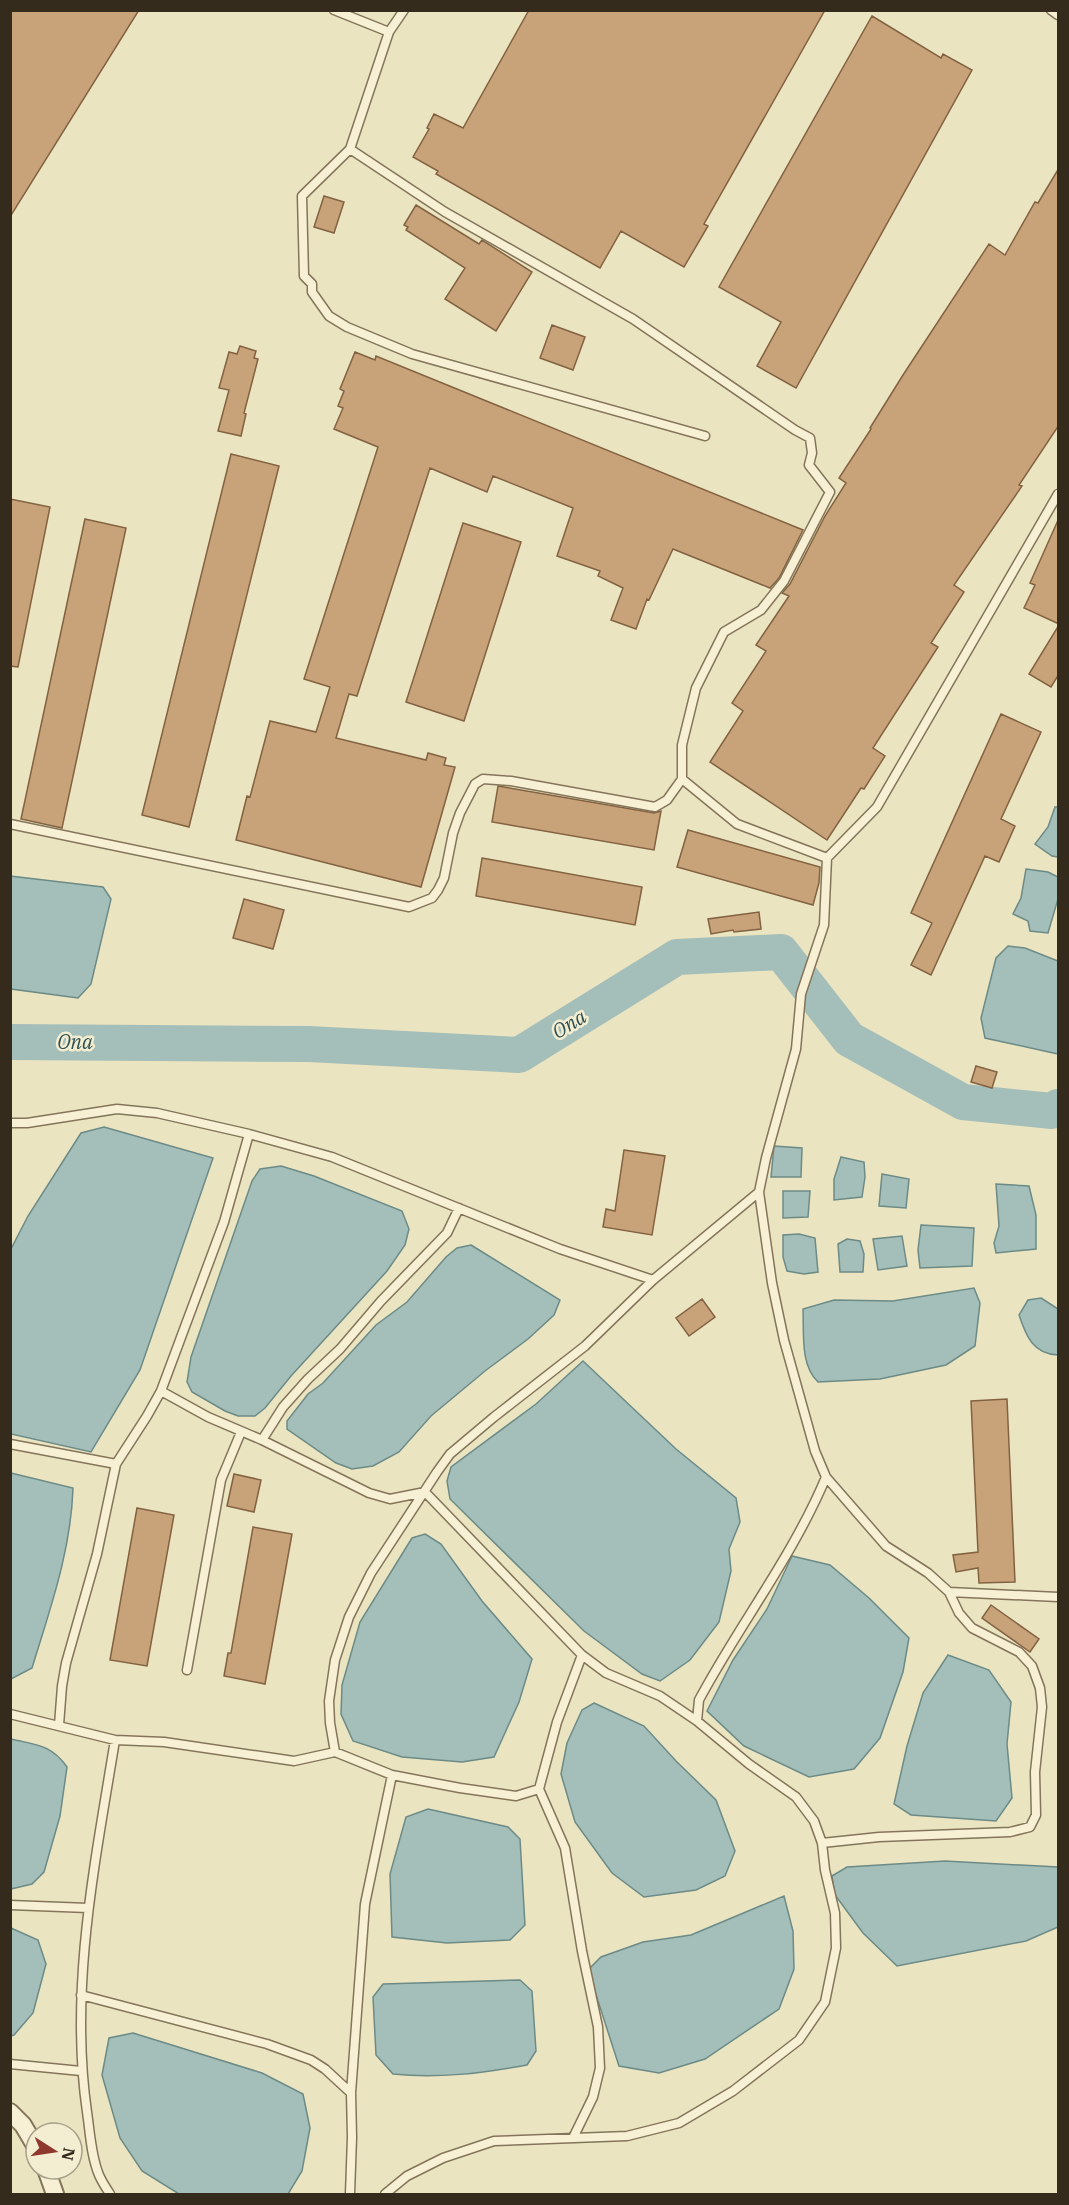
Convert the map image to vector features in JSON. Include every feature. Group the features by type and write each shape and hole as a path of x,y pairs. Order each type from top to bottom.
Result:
{"street":[{"path":"10,2112 24,2127"}],"lane":[{"path":"334,10 389,32"},
{"path":"404,10 389,32 350,149 302,196 304,276 312,285 312,292 329,316 347,327 412,354 705,436"},
{"path":"1051,10 1059,15"},
{"path":"10,824 409,907 432,898 444,878 453,833 460,813 475,784 483,779 543,786 655,807 667,800 682,779 682,745 696,688 724,632 761,610 784,581 830,492 809,465 812,453 810,438 785,424 633,319 445,212 350,149"},
{"path":"822,1843 879,1837 1010,1832 1030,1827 1036,1815 1035,1772 1042,1707 1040,1688 1032,1666 1019,1652 972,1628 959,1613 949,1592 928,1573 886,1546 826,1477 815,1451 784,1340 772,1283 759,1192 796,1049 801,994 824,925 827,858 877,807 1059,494"},
{"path":"682,779 737,824 827,858"},
{"path":"10,1123 27,1123 117,1109 157,1113 249,1134 332,1157 560,1249 653,1280"},
{"path":"59,1725 66,1663 97,1554 116,1464 161,1391 224,1222 249,1134"},
{"path":"335,1752 329,1701 335,1660 349,1617 370,1573 450,1454 585,1346 653,1280 759,1192"},
{"path":"262,1440 283,1407 308,1378 340,1349 381,1301 447,1233 459,1208"},
{"path":"161,1391 208,1417 262,1440 369,1493 390,1499 425,1492"},
{"path":"186,1670 221,1480 241,1432"},
{"path":"10,1444 116,1464"},
{"path":"697,1721 699,1700 812,1508 826,1477"},
{"path":"385,2194 407,2176 443,2158 494,2141 627,2136 679,2123 734,2091 799,2040 825,2002 836,1948 835,1913 825,1870 822,1843 814,1821 796,1797 749,1764 697,1721 660,1696 606,1673 582,1655 425,1492"},
{"path":"949,1592 1059,1597"},
{"path":"573,2138 593,2097 600,2068 598,2027 582,1951 565,1848 539,1789 557,1722 582,1655"},
{"path":"10,1714 115,1740 164,1742 294,1761 335,1752 392,1774 505,1795 526,1794 539,1789"},
{"path":"110,2194 98,2174 92,2149 81,2071 81,1995 88,1908 115,1740"},
{"path":"350,2194 351,2093 365,1904 392,1774"},
{"path":"10,1905 88,1908"},
{"path":"81,1995 256,2041 312,2060 351,2093"},
{"path":"10,2064 81,2071"}],"water":[{"path":"1055,807 1058,807 1058,857 1052,856 1035,844 1048,827"},
{"path":"1026,869 1048,872 1058,877 1058,899 1048,933 1030,931 1028,921 1013,914 1021,898"},
{"path":"10,876 103,887 111,899 91,984 78,998 11,989"},
{"path":"1008,946 1025,948 1058,961 1058,1054 985,1038 981,1018 996,958"},
{"path":"104,1127 213,1158 140,1370 91,1452 11,1434 11,1249 28,1216 81,1133"},
{"path":"774,1146 802,1148 801,1177 771,1177"},
{"path":"841,1157 864,1162 865,1177 862,1197 834,1200 834,1179"},
{"path":"281,1166 314,1176 402,1211 409,1229 405,1245 387,1271 291,1376 265,1408 255,1416 238,1416 192,1392 187,1382 191,1357 252,1181 260,1169"},
{"path":"882,1174 909,1179 906,1208 879,1206"},
{"path":"996,1184 1029,1186 1036,1215 1036,1249 996,1253 994,1243 999,1226"},
{"path":"783,1191 810,1191 808,1217 783,1218"},
{"path":"921,1225 974,1228 972,1266 920,1268 918,1250"},
{"path":"799,1234 815,1238 818,1272 804,1274 787,1271 783,1257 783,1235"},
{"path":"902,1236 907,1266 878,1270 873,1239"},
{"path":"847,1239 860,1241 864,1254 863,1272 840,1272 838,1244"},
{"path":"471,1245 560,1300 554,1315 528,1339 431,1416 399,1452 373,1466 352,1469 336,1463 287,1429 287,1421 308,1394 323,1383 376,1325 407,1302 446,1257 457,1248"},
{"path":"974,1288 980,1303 975,1346 946,1365 880,1379 818,1382 812,1375 804,1348 803,1309 834,1300 893,1301"},
{"path":"1041,1298 1058,1309 1058,1355 1042,1351 1032,1343 1019,1315 1028,1300"},
{"path":"583,1361 676,1449 736,1498 740,1522 729,1549 731,1571 719,1622 690,1660 660,1681 642,1674 584,1631 450,1499 447,1481 451,1467 536,1404"},
{"path":"11,1473 73,1488 64,1557 32,1668 11,1679"},
{"path":"425,1534 441,1544 482,1601 532,1659 519,1702 494,1757 462,1762 402,1757 353,1741 341,1714 342,1685 360,1622 412,1538"},
{"path":"792,1556 830,1565 869,1598 909,1638 903,1672 880,1738 854,1769 809,1777 744,1746 707,1711 733,1660 767,1609"},
{"path":"948,1655 989,1670 1011,1702 1007,1744 1012,1798 996,1821 911,1815 894,1804 907,1746 923,1693"},
{"path":"594,1703 644,1726 716,1800 735,1851 725,1876 696,1890 644,1897 612,1873 575,1822 561,1774 567,1743 582,1710"},
{"path":"11,1739 35,1744 49,1750 67,1767 60,1816 44,1872 32,1884 11,1889"},
{"path":"428,1809 508,1827 520,1839 525,1925 510,1940 447,1943 392,1937 390,1874 406,1817"},
{"path":"945,1861 1058,1867 1058,1927 1026,1941 897,1966 863,1933 835,1895 832,1876 847,1867"},
{"path":"784,1896 793,1931 794,1969 779,2009 705,2059 659,2073 619,2066 588,1970 601,1957 643,1942 691,1935"},
{"path":"11,1928 38,1940 46,1964 33,2013 11,2036"},
{"path":"520,1980 532,1991 536,2051 527,2065 460,2074 427,2076 393,2074 376,2055 373,1997 383,1984"},
{"path":"133,2033 262,2073 303,2094 310,2128 302,2171 288,2194 179,2194 142,2171 120,2138 102,2075 109,2038"}],"building":[{"path":"10,10 139,10 10,217"},
{"path":"529,10 825,10 704,224 708,226 684,267 621,231 600,268 436,174 438,171 413,157 429,129 427,128 434,114 463,128"},
{"path":"872,16 941,58 943,54 972,70 796,388 757,366 781,322 719,287"},
{"path":"1059,168 1059,425 1019,485 1022,486 954,585 964,592 931,643 938,647 873,748 885,756 827,840 710,762 743,711 732,703 766,651 756,645 789,596 782,593 790,584 825,516 846,483 839,478 989,244 1005,255 1035,202 1038,203"},
{"path":"324,196 344,202 334,233 314,227"},
{"path":"416,205 479,244 482,240 532,272 496,331 445,299 465,268 406,230 408,227 404,225"},
{"path":"552,325 585,337 573,370 540,358"},
{"path":"240,346 256,351 254,358 258,359 244,413 246,414 241,436 218,431 229,390 219,388 229,352 237,354"},
{"path":"355,352 375,360 376,356 803,530 779,578 770,588 673,549 649,600 647,599 636,629 611,620 623,588 598,576 600,571 557,556 573,508 493,476 487,492 430,468 357,696 349,694 336,738 426,760 428,753 446,758 444,765 455,767 421,887 236,840 270,721 316,732 330,687 304,679 378,447 334,429 343,408 338,406 344,391 340,389"},
{"path":"231,454 279,466 189,827 142,815"},
{"path":"10,499 50,507 18,667 10,666"},
{"path":"1059,518 1059,624 1024,608 1035,585 1030,583"},
{"path":"85,519 126,528 62,828 21,819"},
{"path":"463,523 521,542 464,721 406,702"},
{"path":"1059,625 1059,674 1051,687 1029,674"},
{"path":"1001,714 1041,732 1001,819 1015,826 999,862 985,856 931,975 911,965 932,923 911,913"},
{"path":"498,786 654,813 661,811 654,850 492,822"},
{"path":"688,830 820,867 819,883 813,905 677,867"},
{"path":"482,858 642,887 635,925 476,896"},
{"path":"244,899 284,910 273,949 233,938"},
{"path":"759,912 761,929 711,934 708,919"},
{"path":"976,1066 997,1072 992,1088 971,1082"},
{"path":"624,1150 665,1156 652,1235 603,1227 606,1209 615,1211"},
{"path":"702,1299 715,1317 689,1336 676,1318"},
{"path":"1007,1399 1015,1582 979,1583 978,1568 956,1572 953,1555 978,1552 971,1401"},
{"path":"234,1474 261,1480 254,1512 227,1506"},
{"path":"137,1508 174,1515 147,1666 110,1660"},
{"path":"253,1527 292,1534 265,1684 224,1676 228,1653 231,1653"},
{"path":"991,1605 1039,1639 1030,1652 982,1618"}],"waterway":[{"name":"Ona","path":"10,1042 309,1044 519,1055 677,957 781,952 849,1039 963,1102 1052,1111 1058,1107"}]}
